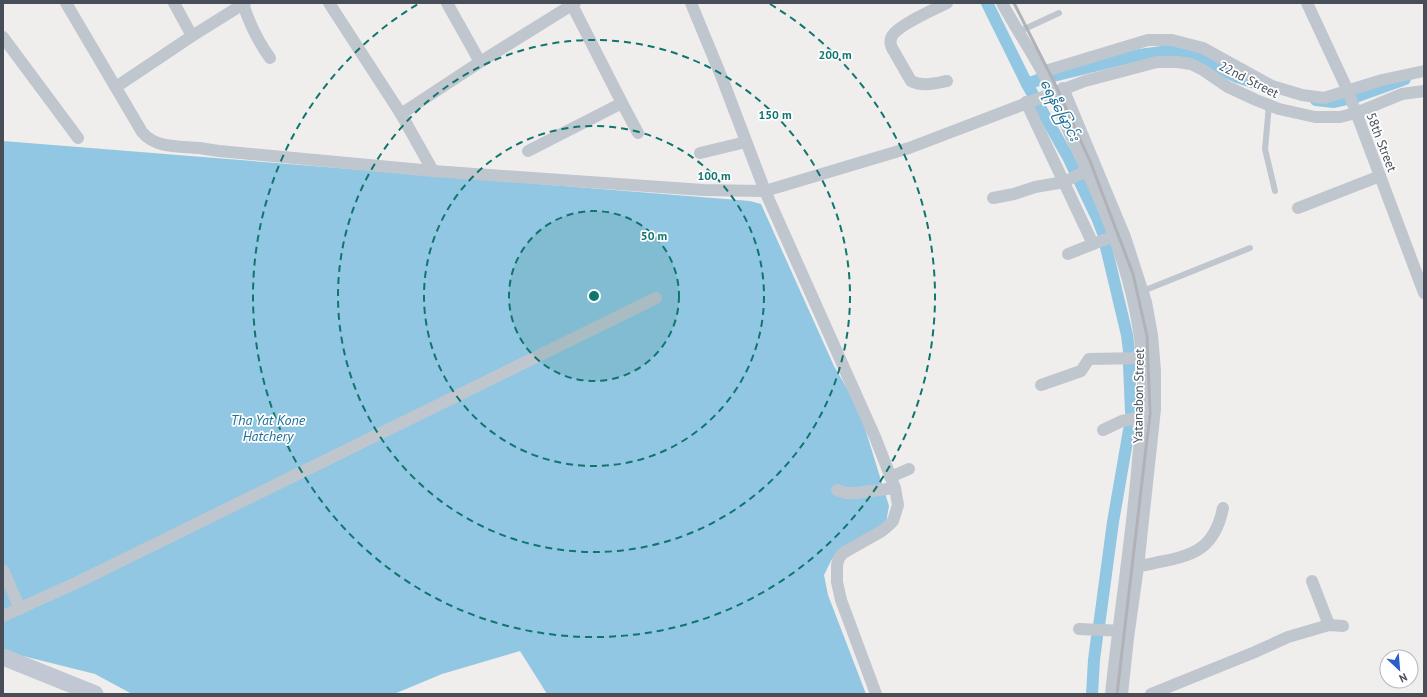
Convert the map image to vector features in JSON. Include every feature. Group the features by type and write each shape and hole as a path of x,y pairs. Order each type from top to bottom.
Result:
{"street":[{"name":"22nd Street","path":"66,3 146,136 169,147 200,148 433,171 702,190 765,190 909,148 1029,101 1052,90 1157,62 1191,64 1233,89 1269,105 1279,109 1315,117 1340,117 1352,101 1424,90"},
{"path":"174,3 192,36"},
{"path":"328,3 401,114 433,171"},
{"path":"447,3 480,62"},
{"path":"691,3 765,190 875,437 893,482 898,505 893,520 882,531 843,553 839,558 837,565 837,582 841,600 876,694"},
{"path":"1002,3 1052,90 1077,176 1104,239 1133,297 1142,358 1143,407 1141,495"},
{"name":"58th Street","path":"1307,3 1352,101 1424,293"},
{"path":"116,87 192,36 244,4 254,32 270,58"},
{"path":"401,114 480,62 573,4 638,133"},
{"path":"943,4 904,26 893,34 890,44 911,81 916,84 947,81"},
{"path":"3,37 78,138"},
{"path":"1043,73 1148,40 1172,40 1202,48 1272,86 1302,95 1324,98 1352,101 1382,80 1424,71"},
{"name":"Yatanabon Street","path":"1052,90 1125,237 1142,291 1152,335 1155,371 1155,409 1141,495 1124,631 1122,694"},
{"path":"1029,101 1077,176 1104,239"},
{"path":"528,151 622,103"},
{"path":"700,153 746,142"},
{"path":"993,198 1014,194 1035,186 1077,176"},
{"path":"1298,208 1380,176"},
{"path":"1068,254 1104,239"},
{"path":"3,616 78,582 656,298"},
{"path":"1041,386 1081,371 1089,359 1142,358"},
{"path":"1103,430 1122,421 1142,417"},
{"path":"837,490 846,493 856,493 893,482 909,469"},
{"path":"1132,566 1177,559 1200,549 1205,545 1216,530 1223,508"},
{"path":"3,570 20,609"},
{"path":"1312,581 1329,625"},
{"path":"1151,694 1208,672 1288,637 1329,625 1343,626"},
{"path":"1079,629 1124,631 1111,694"},
{"path":"3,656 95,694"}],"lane":[{"path":"1018,32 1059,13"},
{"path":"1269,105 1265,149 1275,192"},
{"path":"1142,291 1250,248"}],"water":[{"name":"Tha Yat Kone Hatchery","path":"3,141 750,201 761,204 834,366 859,409 889,506 886,523 848,550 832,559 824,575 828,595 866,694 547,694 520,651 442,674 394,694 132,694 95,674 3,651"}],"waterway":[{"name":"ရေနီမြောင်း","path":"987,3 1027,84 1068,157 1103,233"},
{"path":"1027,84 1041,79 1139,55 1170,51 1195,57 1237,77 1265,86"},
{"path":"1316,100 1334,102 1352,98 1405,79"},
{"name":"ရေနီမြောင်း","path":"1106,247 1127,335 1129,351"},
{"path":"1129,365 1131,412"},
{"path":"1099,626 1113,522 1129,430"},
{"path":"1092,694 1097,637"}],"railway":[{"path":"1014,3 1055,84 1090,161 1133,274 1147,336 1150,414 1117,694"}]}
